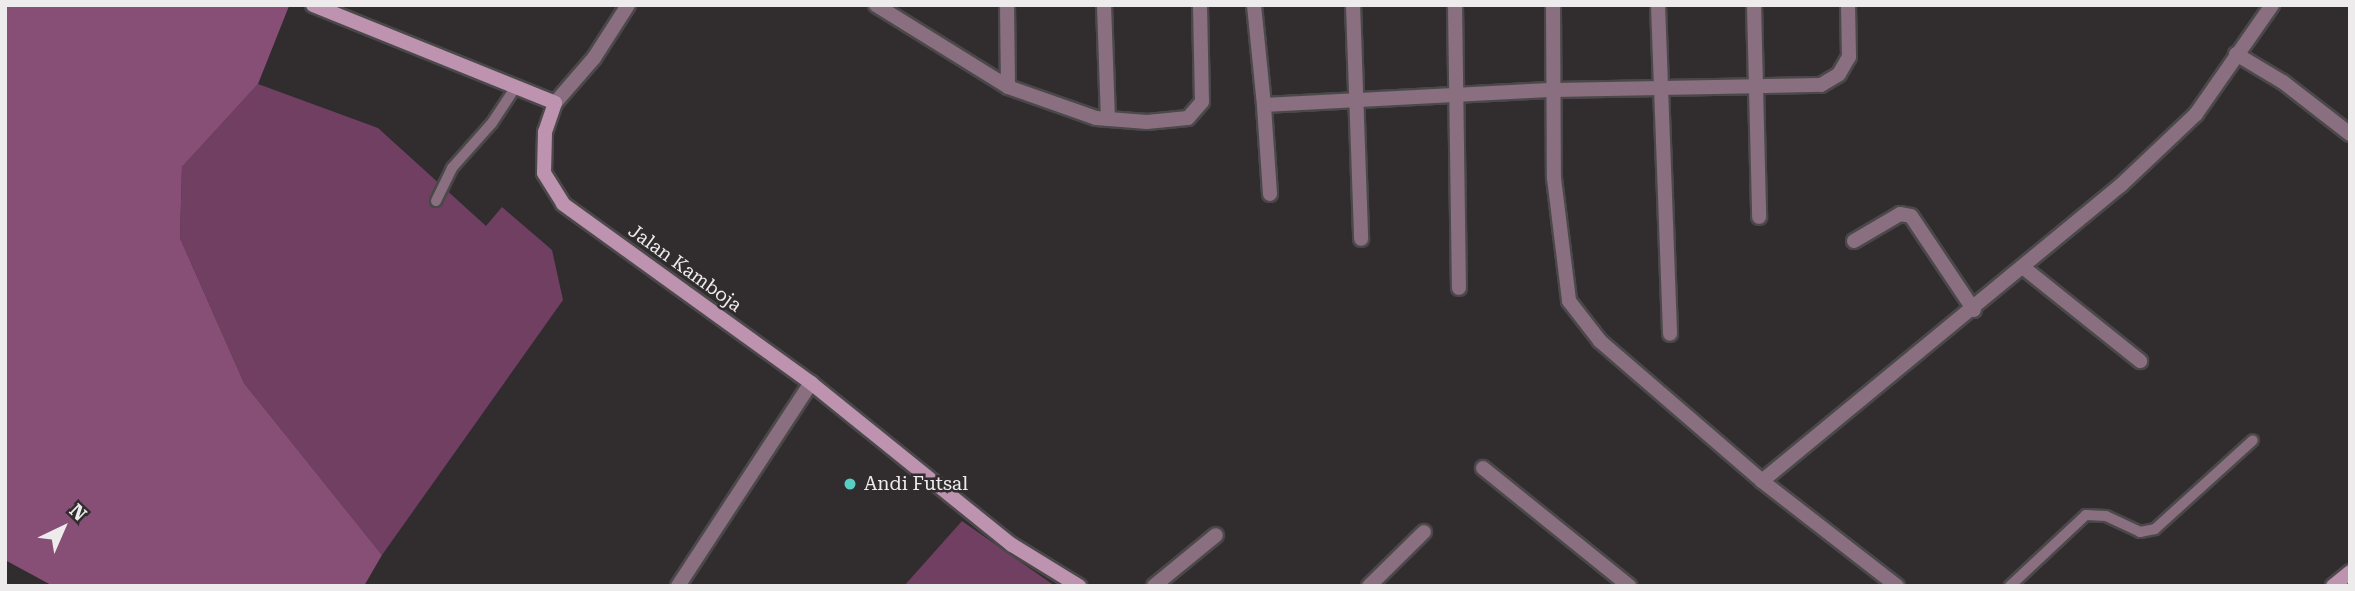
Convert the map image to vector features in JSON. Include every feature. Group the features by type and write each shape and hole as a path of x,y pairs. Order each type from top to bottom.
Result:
{"street":[{"path":"313,5 377,27 555,103 594,58 628,5"},
{"path":"876,5 1009,87 1108,119 1147,122 1188,118 1198,110 1202,102 1200,5"},
{"path":"1007,5 1009,87"},
{"path":"1104,5 1108,119"},
{"path":"1254,5 1270,194"},
{"path":"1353,5 1360,239"},
{"path":"1455,5 1459,288"},
{"path":"1553,5 1555,191 1569,301 1600,341 1762,481 1897,586"},
{"path":"1658,5 1670,334"},
{"path":"1755,5 1759,217"},
{"path":"1264,105 1355,98 1457,97 1554,90 1821,85 1839,74 1849,57 1848,5"},
{"path":"1762,481 2024,268 2196,114 2272,5"},
{"path":"2236,54 2283,82 2350,134"},
{"name":"Jalan Kamboja","path":"555,103 545,132 544,173 563,204 811,383 1012,545 1079,586"},
{"path":"1854,242 1900,214 1911,216 1973,310"},
{"path":"2024,268 2140,361"},
{"path":"678,586 811,383"},
{"path":"1483,468 1629,586"},
{"path":"1369,586 1424,533"},
{"path":"1154,586 1216,536"},
{"path":"2333,586 2350,572"}],"lane":[{"path":"436,201 452,168 492,123 515,88"},
{"path":"2010,586 2086,516 2106,516 2140,532 2155,529 2252,440"}],"shaded area":[{"path":"5,5 289,6 258,84 182,167 180,238 244,383 382,555 364,586 53,586 5,560"},
{"path":"258,84 378,128 486,226 502,207 552,250 563,300 382,555 244,383 180,238 182,167"},
{"path":"962,521 1055,586 904,586"}],"place":[{"name":"Andi Futsal","path":"850,484"}]}
